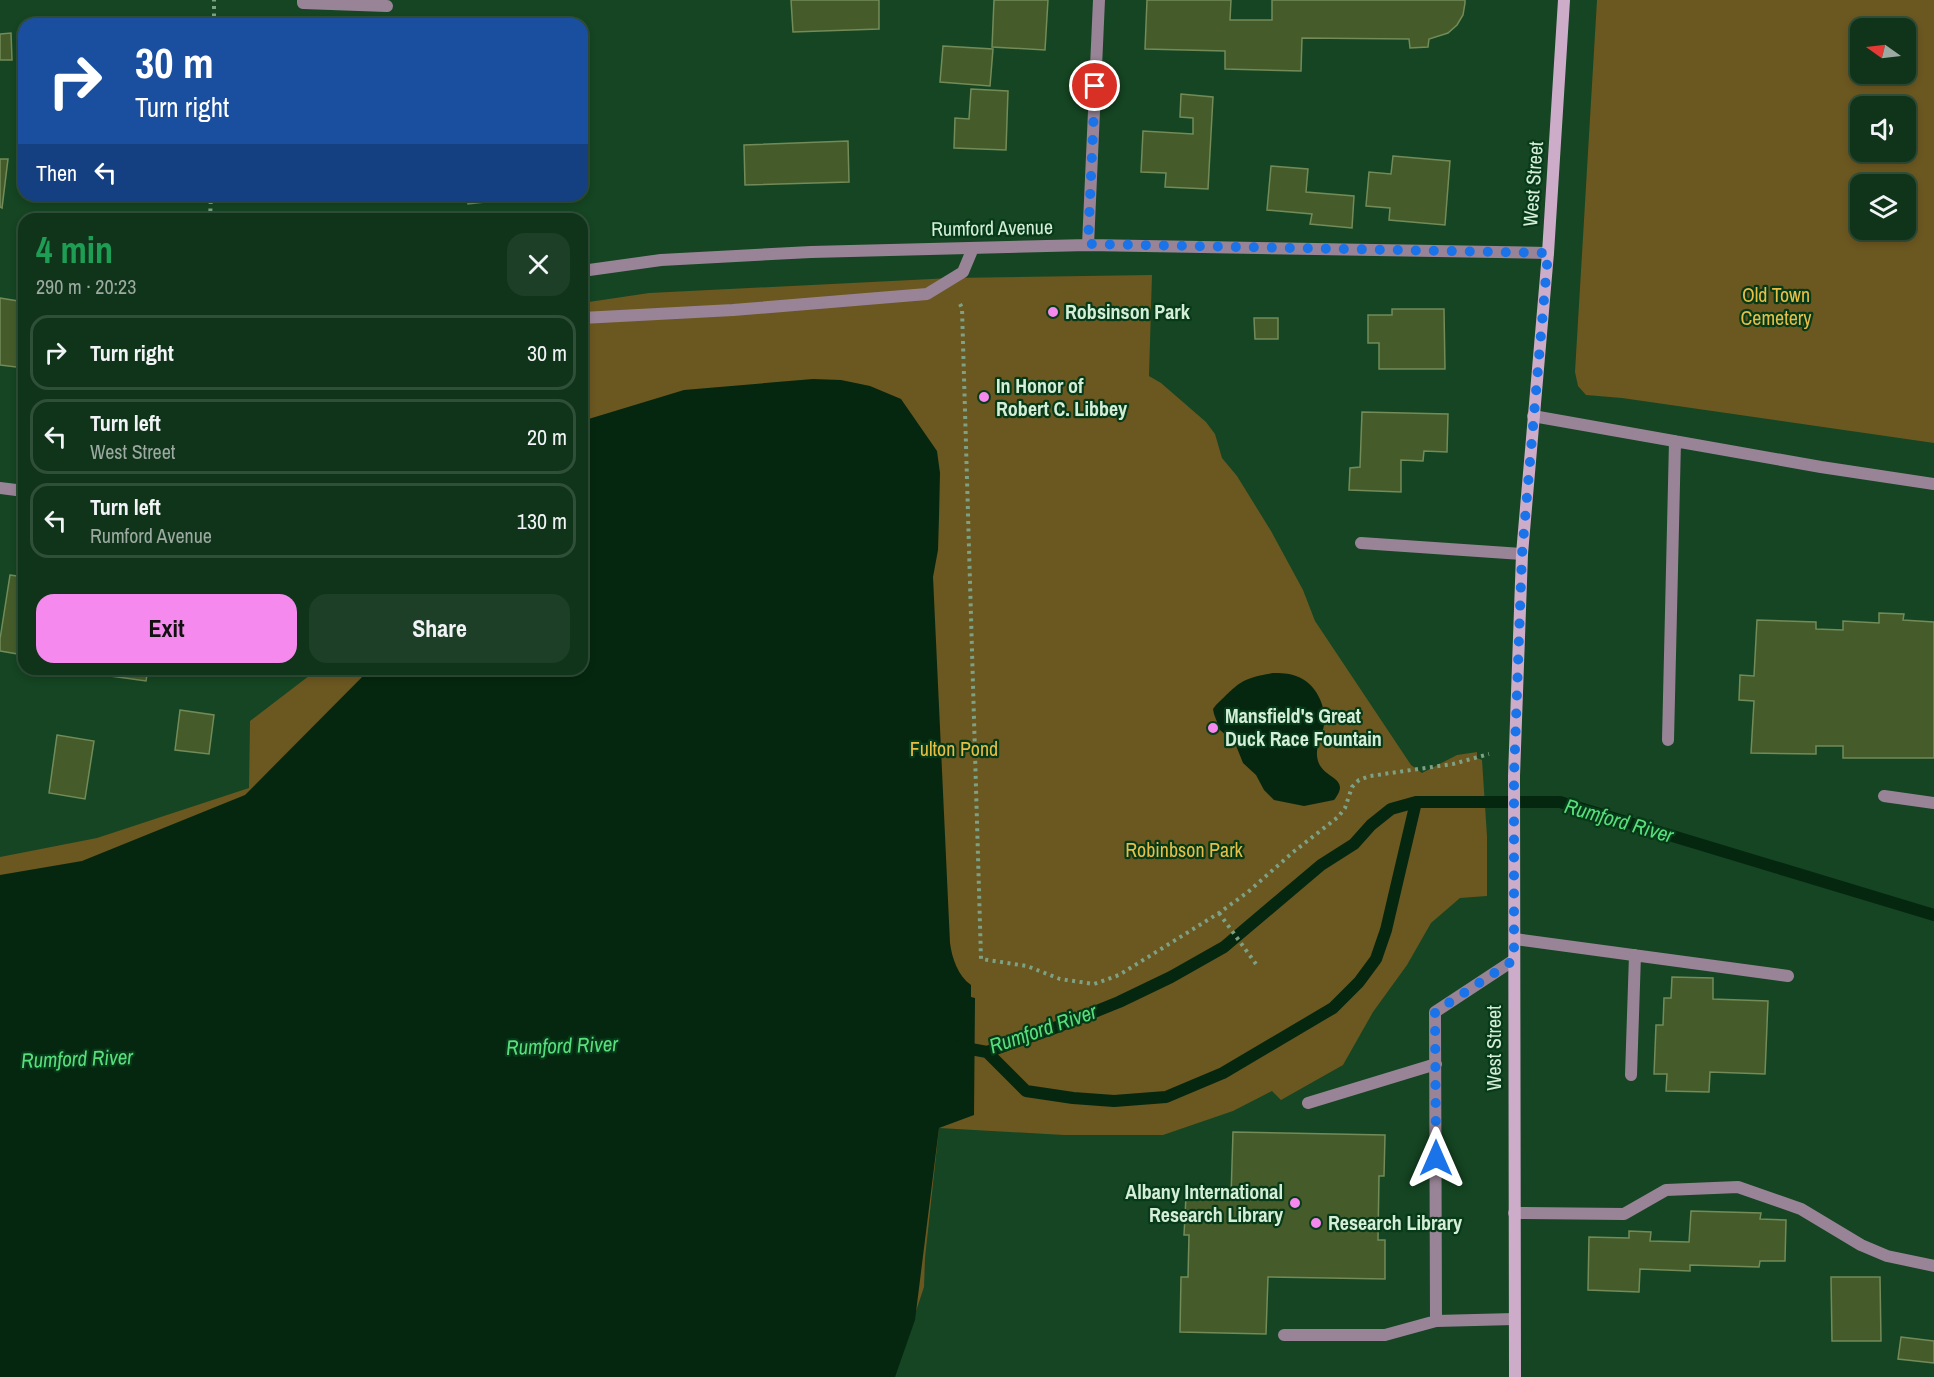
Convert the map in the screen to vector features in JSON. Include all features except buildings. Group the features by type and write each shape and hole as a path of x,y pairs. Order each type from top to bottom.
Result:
{"main road":[{"name":"West Street","path":"1515,1377 1514,776 1522,554 1548,253 1564,0"}],"street":[{"path":"303,0 303,3 387,6"},
{"path":"1088,244 1099,0"},
{"name":"Rumford Avenue","path":"588,270 661,260 811,252 1088,244 1548,253"},
{"path":"588,318 734,310 927,294 963,272 973,248"},
{"path":"1533,416 1821,467 1934,484"},
{"path":"1668,740 1675,441"},
{"path":"0,488 18,490"},
{"path":"1361,543 1522,554"},
{"path":"1884,796 1934,803"},
{"path":"1515,939 1788,976"},
{"path":"1631,1075 1635,955"},
{"path":"1436,1321 1435,1012 1514,960"},
{"path":"1308,1103 1436,1065"},
{"path":"1514,1213 1624,1214 1666,1190 1738,1187 1801,1209 1861,1245 1887,1256 1934,1266"},
{"path":"1284,1335 1385,1335 1436,1321 1514,1319"}],"path":[{"path":"214,0 214,18"},
{"path":"947,282 962,308 981,959 1027,966 1060,979 1094,984 1119,975 1219,913 1248,892 1338,817 1345,808 1352,787 1359,780 1370,776 1453,764 1478,755 1515,750"},
{"path":"1219,913 1256,964"}],"green space":[{"name":"Old Town Cemetery","path":"1597,0 1934,0 1934,443 1622,398 1586,395 1578,386 1575,372"},
{"name":"Fulton Pond","path":"1152,275 1149,376 1161,383 1206,422 1215,434 1222,458 1237,476 1271,531 1303,590 1315,621 1411,765 1422,773 1457,755 1477,752 1477,758 1482,760 1487,836 1487,896 1460,898 1431,923 1407,965 1373,1012 1343,1065 1281,1100 1272,1091 1233,1111 1163,1135 1064,1135 939,1128 924,1287 894,1377 0,1377 0,857 97,838 249,788 250,721 310,675 588,675 588,302 649,293 951,278"}],"water":[{"name":"Fulton Pond","path":"813,379 841,380 870,386 901,399 937,451 940,473 938,550 933,577 950,943 956,966 971,985 971,997 975,998 974,1115 939,1128 915,1320 895,1377 0,1377 0,875 82,861 245,795 364,675 588,675 588,419 684,390"},
{"path":"1273,673 1290,674 1303,679 1318,696 1324,710 1324,718 1317,756 1321,767 1335,779 1340,787 1334,800 1304,806 1274,800 1264,790 1256,775 1243,763 1235,743 1220,730 1213,709 1216,705 1240,683 1253,677"}],"waterway":[{"name":"Rumford River","path":"960,1047 987,1052 1119,1002 1171,977 1224,947 1321,865 1354,844 1371,825 1391,809 1416,802 1560,802 1934,915"},
{"path":"987,1052 1026,1091 1073,1098 1114,1101 1166,1097 1223,1073 1333,1008 1359,982 1376,959 1386,930 1416,802"}],"place":[{"name":"Robsinson Park","path":"1053,312"},
{"name":"In Honor of Robert C. Libbey","path":"984,397"},
{"name":"Mansfield's Great Duck Race Fountain","path":"1213,728"},
{"name":"Albany International Research Library","path":"1295,1203"},
{"name":"Research Library","path":"1316,1223"}],"route":[{"path":"1095,86 1088,244 1548,253 1522,554 1514,776 1514,960 1435,1012 1436,1158"}],"park label":[{"name":"Robinbson Park","path":"1184,850"}]}
